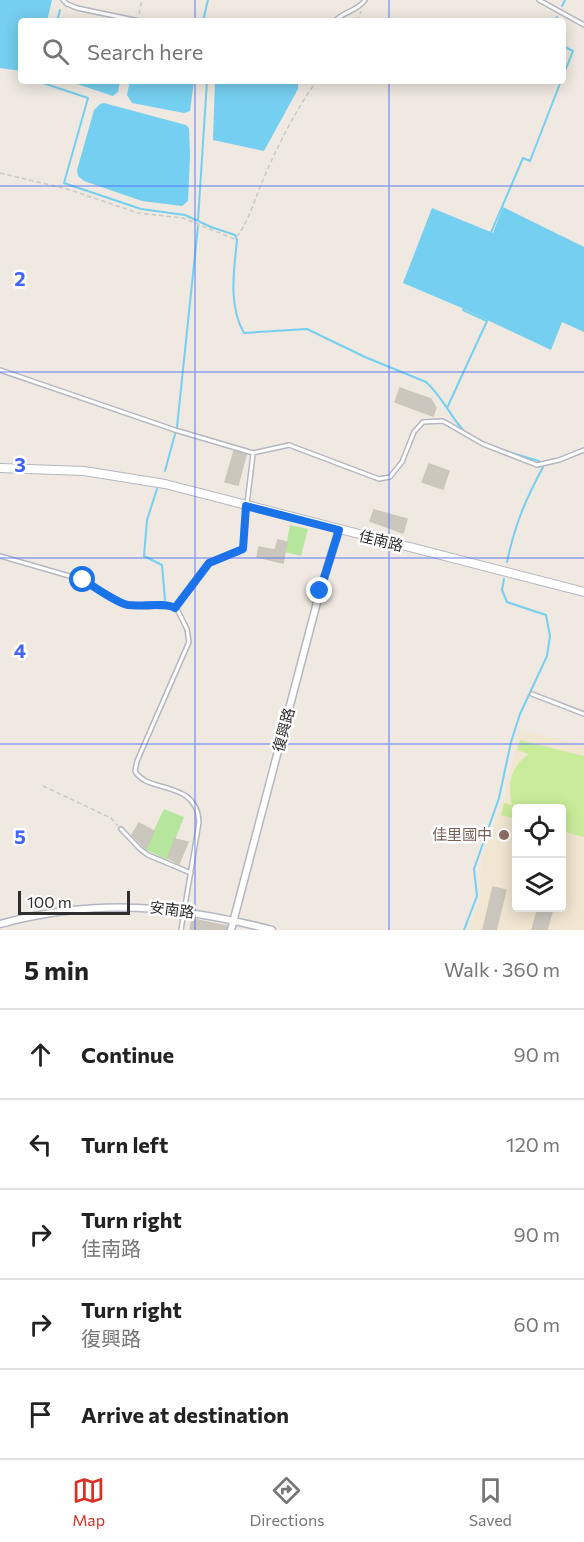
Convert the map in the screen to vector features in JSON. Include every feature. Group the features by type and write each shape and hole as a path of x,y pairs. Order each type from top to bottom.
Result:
{"street":[{"name":"佳南路","path":"0,468 56,468 127,476 165,484 584,592"},
{"name":"復興路","path":"231,930 320,591 339,530"},
{"name":"安南路","path":"0,924 59,912 143,906 186,911 272,930"}],"lane":[{"path":"63,0 77,8 124,18"},
{"path":"338,18 358,8 365,0"},
{"path":"539,0 584,25"},
{"path":"0,370 175,430 253,453 289,445 379,479 390,477 402,462 414,432 423,422 443,420 483,444 537,465 584,450"},
{"path":"246,506 253,453"},
{"path":"0,556 83,580 125,604 148,607 162,604 172,606 178,611 188,629 189,642 137,761 135,771 142,778 193,801 199,809 200,822 182,930"},
{"path":"532,694 584,714"},
{"path":"121,829 148,855 191,873"}],"path":[{"path":"139,18 142,0"},
{"path":"0,173 67,189 138,213 183,218 234,239 238,236 270,165 307,93 314,84"},
{"path":"175,608 209,563 243,549 246,506"},
{"path":"43,786 111,818 121,829"}],"shaded area":[{"name":"佳里國中","path":"520,730 584,746 584,930 468,930 480,901 481,862 504,799"}],"green space":[{"path":"290,525 308,529 301,556 285,552"},
{"path":"520,740 584,756 584,837 566,832 566,804 512,805 510,783 514,770 529,754 517,750"},
{"path":"504,803 512,805 512,818 501,815"},
{"path":"164,809 184,817 167,860 145,849"}],"water":[{"path":"0,0 52,0 48,18 18,18 18,71 0,68"},
{"path":"77,84 119,84 118,92 113,96"},
{"path":"129,84 194,84 190,111 184,113 132,103 127,95"},
{"path":"215,84 298,84 298,89 264,151 213,140"},
{"path":"104,103 186,125 189,128 188,201 182,206 142,201 84,181 78,176 77,170 94,110"},
{"path":"503,207 584,247 584,332 562,322 551,350 403,283 432,208 493,233"}],"building":[{"path":"400,388 431,399 436,408 433,416 395,402"},
{"path":"234,451 246,455 238,485 225,482"},
{"path":"429,464 449,471 443,489 422,482"},
{"path":"374,510 407,519 403,533 370,521"},
{"path":"278,540 287,542 283,563 257,557 259,547 275,550"},
{"path":"139,823 154,831 146,849 132,835"},
{"path":"175,839 188,842 179,864 168,858"},
{"path":"493,887 506,890 496,930 483,930"},
{"path":"537,912 552,912 547,930 532,930"},
{"path":"192,919 227,926 226,930 190,930"}],"waterway":[{"path":"204,18 208,0"},
{"path":"562,6 565,0"},
{"path":"58,18 60,10"},
{"path":"566,48 573,51 566,68"},
{"path":"46,84 88,98 64,183 141,209 185,215 235,235 237,240 234,299 244,333 307,329 365,357 426,382 470,436 500,449 539,461"},
{"path":"198,220 207,84"},
{"path":"490,235 523,158 530,161 560,84"},
{"path":"177,427 198,226"},
{"path":"447,408 487,321 463,310 464,308"},
{"path":"165,471 175,434"},
{"path":"507,562 521,513 543,467"},
{"path":"157,489 147,520 144,556 162,565 165,600"},
{"path":"464,930 477,896 474,869 499,798 511,742 520,714 547,656 550,636 546,615 507,602 502,590 504,579"}],"place":[{"name":"佳里國中","path":"504,835"}],"route":[{"path":"83,580 125,604 148,607 162,604 175,608 209,563 243,549 246,506 339,530 320,591"}]}
